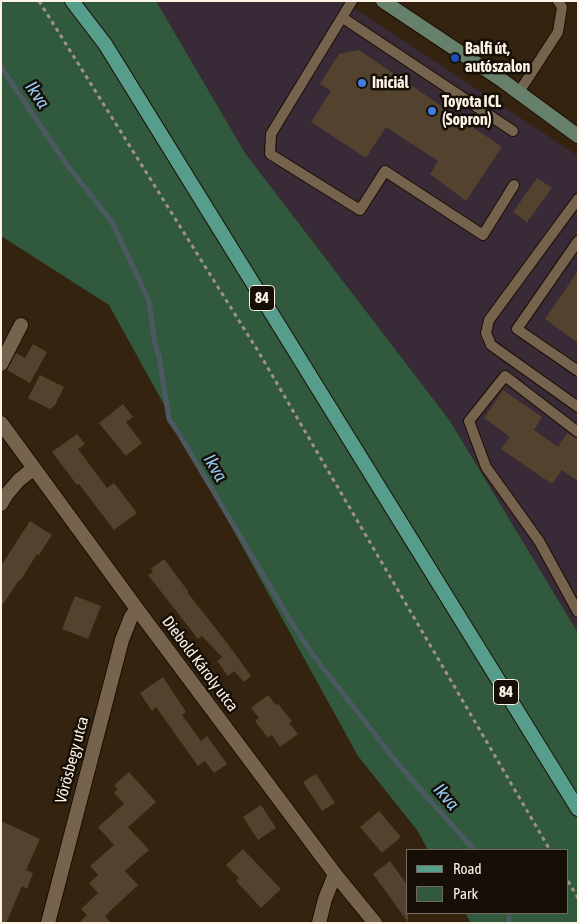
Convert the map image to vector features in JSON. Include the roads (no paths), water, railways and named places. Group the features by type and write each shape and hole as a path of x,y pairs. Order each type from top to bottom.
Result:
{"main road":[{"name":"84","path":"72,1 105,44 578,808"},
{"path":"384,1 520,92 578,136"}],"street":[{"path":"1,364 22,325"},
{"name":"Diebold Károly utca","path":"1,423 335,874 376,923"},
{"path":"1,504 19,480 34,468"},
{"name":"Vörösbegy utca","path":"48,923 122,640 131,616 137,609"},
{"path":"319,923 325,899 335,874"}],"lane":[{"path":"352,1 271,134 270,154 360,210 385,170 483,235 514,184"},
{"path":"520,92 558,32 562,7 558,1"},
{"path":"343,18 513,130"},
{"path":"578,199 489,320 486,333 491,345 578,407"},
{"path":"578,241 517,329 578,372"},
{"path":"578,432 505,376 469,421 486,467 539,541 578,612"}],"waterway":[{"name":"Ikva","path":"1,67 67,165 112,222 149,301 169,419 290,620 313,655 398,764 473,849"},
{"name":"Ikva","path":"509,914 509,923"}],"place":[{"name":"Balfi út, autószalon","path":"455,58"},
{"name":"Iniciál","path":"362,83"},
{"name":"Toyota ICL (Sopron)","path":"432,111"}]}
